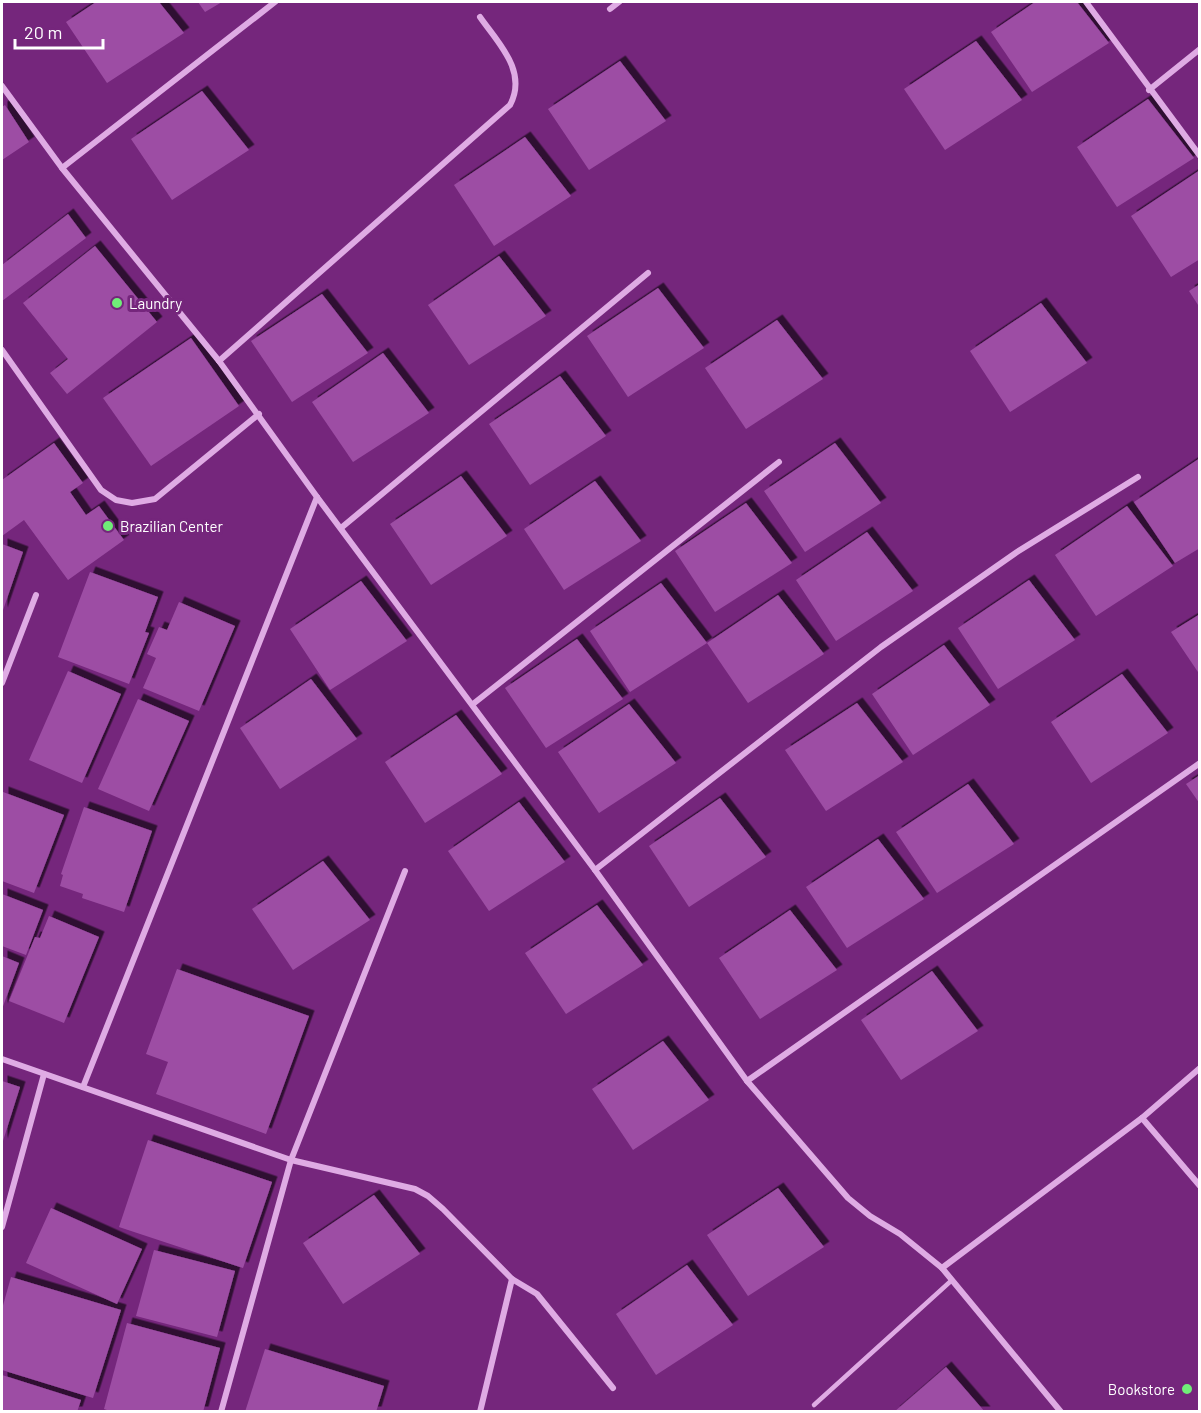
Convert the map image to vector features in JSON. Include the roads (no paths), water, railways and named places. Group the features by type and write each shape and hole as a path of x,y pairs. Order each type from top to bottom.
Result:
{"street":[{"path":"62,168 275,2"},
{"path":"610,9 619,2"},
{"path":"1086,2 1200,156"},
{"path":"219,361 510,105 517,83 515,72 511,62 480,17"},
{"path":"1149,90 1200,49"},
{"path":"2,86 62,168 219,361 259,414 317,497 473,704 747,1081 848,1198 870,1216 900,1234 942,1268 1061,1412"},
{"path":"341,528 648,273"},
{"path":"2,350 102,490 117,500 132,503 154,499 259,414"},
{"path":"473,704 779,462"},
{"path":"595,870 881,647 1017,552 1138,477"},
{"path":"83,1087 317,497"},
{"path":"2,683 36,595"},
{"path":"747,1081 1200,763"},
{"path":"221,1412 291,1160 405,871"},
{"path":"2,1059 291,1160 415,1189 428,1196 443,1209 512,1279 530,1288 544,1301 613,1388"},
{"path":"942,1268 1142,1118 1200,1068"},
{"path":"2,1227 44,1074"},
{"path":"1142,1118 1200,1186"},
{"path":"480,1412 512,1279"}],"lane":[{"path":"814,1405 952,1280"}],"place":[{"name":"Laundry","path":"117,303"},
{"name":"Brazilian Center","path":"108,526"},
{"name":"Bookstore","path":"1187,1389"}]}
